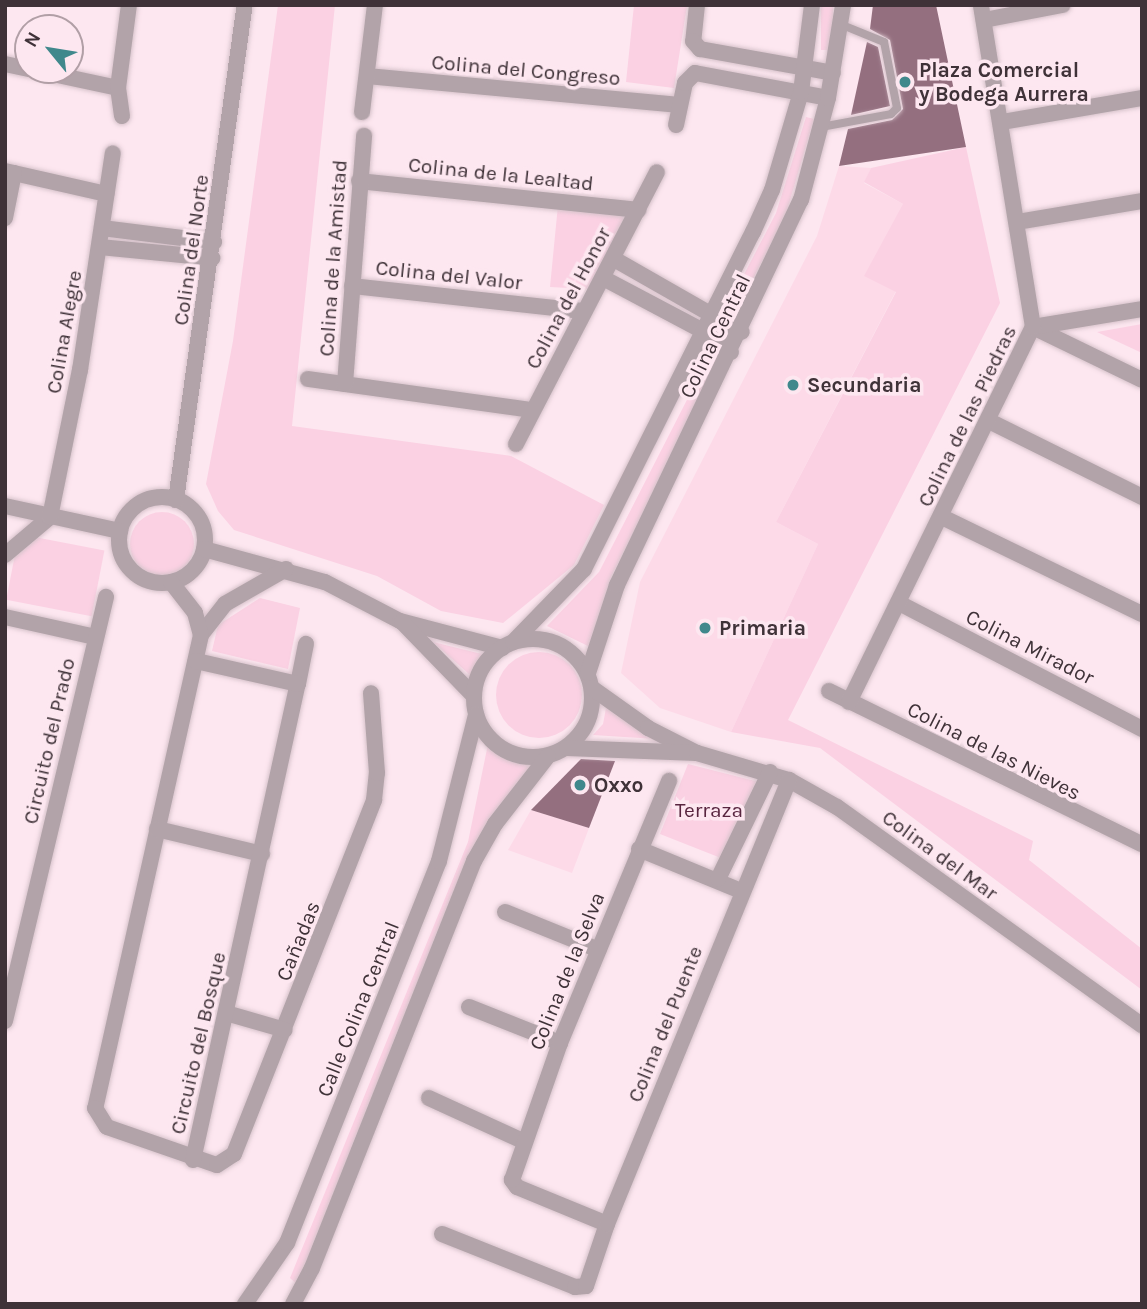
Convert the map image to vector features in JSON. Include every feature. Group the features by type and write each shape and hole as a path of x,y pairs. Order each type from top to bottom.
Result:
{"street":[{"path":"122,116 118,88 129,5"},
{"name":"Colina del Norte","path":"176,500 213,250 245,5"},
{"path":"362,112 375,5"},
{"path":"697,5 695,46 833,73"},
{"name":"Colina Central","path":"508,645 584,569 772,190 800,92 812,5"},
{"name":"Colina Central","path":"590,681 617,584 741,332 801,200 828,98 843,5"},
{"path":"982,12 1063,5"},
{"name":"Colina de las Piedras","path":"849,702 1033,327 1002,122 982,12"},
{"path":"677,125 680,105 691,74 828,98"},
{"name":"Colina del Congreso","path":"367,76 680,105"},
{"path":"84,81 118,88"},
{"path":"1002,122 1142,98"},
{"name":"Colina de la Amistad","path":"345,384 364,136"},
{"name":"Colina Alegre","path":"50,517 100,247 113,153"},
{"path":"5,218 10,172 106,194"},
{"name":"Colina del Honor","path":"516,444 657,172"},
{"name":"Colina de la Lealtad","path":"359,181 638,209"},
{"path":"1017,222 1142,201"},
{"path":"102,228 213,250"},
{"path":"100,247 213,250"},
{"path":"614,259 713,312 741,332"},
{"path":"603,278 703,331 731,352"},
{"name":"Colina del Valor","path":"352,286 584,311"},
{"path":"1033,327 1142,309"},
{"path":"1033,327 1142,380"},
{"path":"308,379 533,410"},
{"path":"989,421 1142,497"},
{"path":"176,500 187,506 202,525 204,549 192,570 171,582 147,581 136,575 122,555 120,531 141,503 176,500"},
{"path":"5,506 120,531"},
{"path":"5,555 50,517"},
{"path":"942,517 1142,614"},
{"path":"204,549 286,569 325,582 400,621 508,645 548,640 564,647 590,681 592,711 583,732 567,748 548,756 512,755 484,732 476,715 474,696 487,660 508,645"},
{"name":"Circuito del Bosque","path":"286,569 225,604 201,635 95,1108 107,1127 193,1160 306,644"},
{"path":"171,582 195,613 201,635"},
{"name":"Circuito del Prado","path":"5,1021 10,975 106,597"},
{"name":"Colina Mirador","path":"899,603 1142,729"},
{"path":"5,617 95,637"},
{"path":"400,621 474,696"},
{"path":"196,661 298,684"},
{"name":"Colina del Mar","path":"590,681 648,728 697,753"},
{"name":"Colina de las Nieves","path":"829,691 1142,844"},
{"name":"Cañadas","path":"193,1160 217,1165 234,1154 374,800 377,773 371,693"},
{"name":"Calle Colina Central","path":"245,1304 287,1243 439,861 476,715"},
{"name":"Colina del Mar","path":"567,748 697,753 770,772 789,780 837,807 1142,1024"},
{"path":"293,1304 312,1268 474,862 495,824 548,756"},
{"path":"718,879 770,772"},
{"name":"Colina del Puente","path":"442,1234 575,1287 586,1286 607,1224 741,891 789,780"},
{"name":"Colina de la Selva","path":"607,1224 517,1187 512,1180 523,1141 560,1043 668,781"},
{"path":"157,829 262,854"},
{"path":"639,849 718,879 741,891"},
{"path":"505,912 599,950"},
{"path":"469,1007 560,1043"},
{"path":"226,1013 285,1030"},
{"path":"429,1098 523,1141"}],"lane":[{"path":"821,127 891,114 898,108 884,41 840,24"}],"shaded area":[{"path":"839,166 871,168 864,183 903,204 896,291 776,522 818,544 731,732 660,708 621,673 640,582 817,236"},
{"path":"531,810 589,828 572,873 508,850"}],"green space":[{"path":"278,5 335,5 292,426 511,456 604,505 574,565 503,623 441,611 377,576 234,530 218,511 206,484 233,341"},
{"path":"634,5 687,6 674,88 626,82"},
{"path":"821,5 833,5 833,50 821,50"},
{"path":"806,117 814,119 785,217 736,312 726,309 776,213"},
{"path":"966,147 1000,303 788,720 1033,841 1029,860 1142,949 1142,990 820,748 731,732 818,544 776,522 896,292 864,276 903,204 864,182 871,168"},
{"path":"558,205 627,213 588,289 550,287"},
{"path":"1142,324 1142,353 1097,332"},
{"path":"715,345 725,350 611,577 590,647 547,626 599,572"},
{"path":"162,512 185,521 194,544 185,567 162,576 139,567 130,544 139,521"},
{"path":"19,534 104,551 92,616 6,600"},
{"path":"260,598 300,608 288,669 212,651 218,625"},
{"path":"433,642 482,654 470,675"},
{"path":"539,652 563,659 575,671 582,695 575,719 563,731 539,738 515,731 503,719 496,695 503,671 515,659"},
{"path":"607,703 656,739 593,735 603,724"},
{"path":"488,744 511,762 533,764 477,842 298,1285 290,1278 468,842"},
{"name":"Terraza","path":"688,764 763,783 726,860 660,834"}],"building":[{"name":"Plaza Comercial y Bodega Aurrera","path":"873,5 936,5 966,147 839,166 848,129 892,120 903,109 890,40 870,29"},
{"path":"867,42 878,47 890,106 851,115"},
{"name":"Oxxo","path":"581,759 615,761 589,828 531,810"}],"place":[{"name":"Plaza Comercial y Bodega Aurrera","path":"905,82"},
{"name":"Secundaria","path":"793,385"},
{"name":"Primaria","path":"705,628"},
{"name":"Oxxo","path":"580,785"}]}
